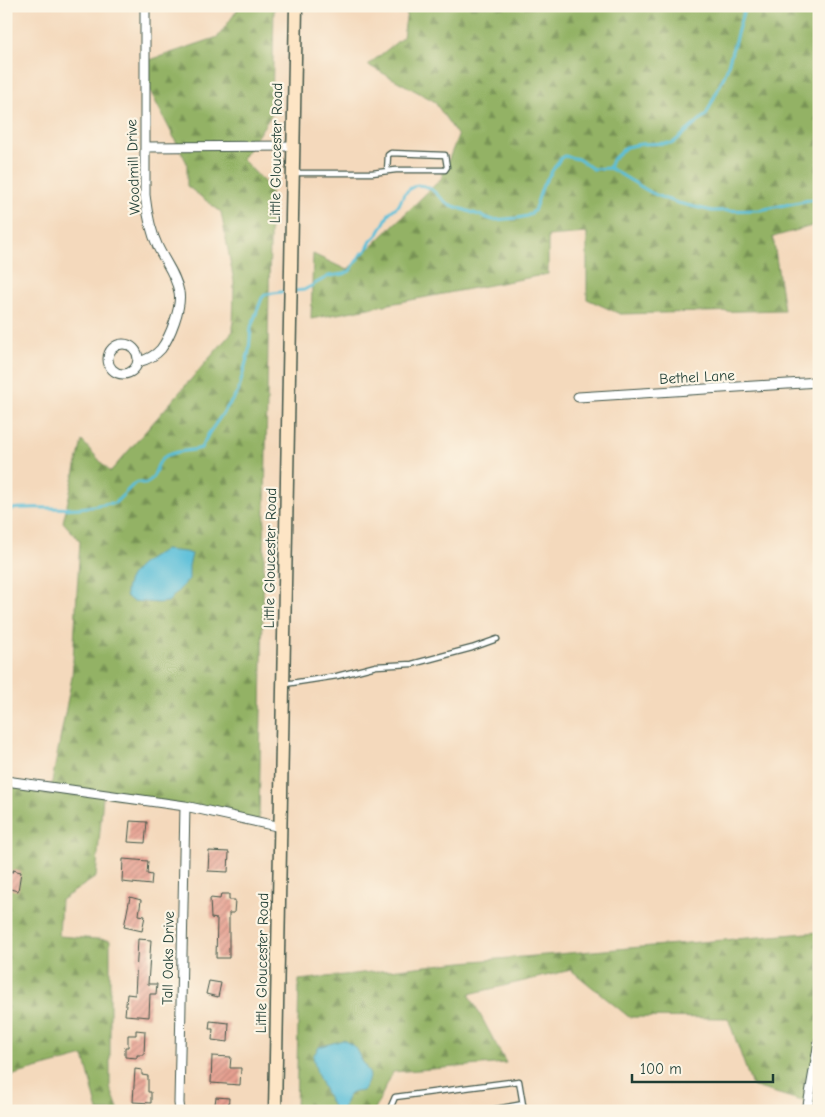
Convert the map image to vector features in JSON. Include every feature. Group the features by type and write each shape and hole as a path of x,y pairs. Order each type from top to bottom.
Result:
{"street":[{"name":"Woodmill Drive","path":"138,362 149,358 160,350 168,338 178,311 180,293 173,273 158,248 150,229 145,195 145,6"},
{"name":"Little Gloucester Road","path":"275,1111 296,6"},
{"path":"145,147 293,146"},
{"name":"Bethel Lane","path":"578,397 819,382"},
{"path":"6,781 185,806 281,827"},
{"name":"Tall Oaks Drive","path":"180,1111 185,806"},
{"path":"807,1111 819,1042"}],"lane":[{"path":"292,173 372,173 445,170 447,167 445,155 391,154 388,155 387,171"},
{"path":"284,684 337,676 376,666 412,664 464,651 496,639"},
{"path":"389,1111 395,1098 519,1081 524,1111"},
{"path":"486,1111 523,1104"}],"green space":[{"path":"240,6 274,6 272,114 242,159 271,189 259,820 103,796 96,877 61,900 59,936 110,940 110,1087 119,1111 98,1111 84,1056 6,1077 6,782 51,787 72,677 80,541 63,522 82,441 110,472 233,331 234,282 221,212 187,186 187,163 145,81 144,62 218,37"},
{"path":"408,6 819,6 819,224 773,237 784,310 620,314 587,299 587,233 548,236 548,274 311,319 313,254 347,270 441,179 458,136 434,101 368,65 403,37"},
{"path":"819,932 819,1047 809,1103 752,1086 728,1018 629,1017 571,970 469,994 506,1063 393,1072 374,1111 296,1111 299,980 462,962"}],"water":[{"path":"165,550 192,554 189,566 189,579 168,602 132,601 126,596 129,580 144,563"},
{"path":"343,1040 354,1046 370,1075 363,1090 348,1096 343,1111 335,1111 319,1078 313,1056 319,1047"}],"building":[{"path":"130,821 147,822 145,843 128,842"},
{"path":"209,851 229,852 228,872 208,871"},
{"path":"123,859 148,861 147,874 152,875 151,885 122,882"},
{"path":"13,870 21,872 18,891 6,888 6,871 13,872"},
{"path":"221,894 229,894 229,900 235,900 234,913 229,913 229,958 216,958 217,919 211,918 210,898 220,899"},
{"path":"130,897 141,900 139,915 145,916 142,931 124,927"},
{"path":"138,939 151,940 148,984 157,984 156,994 150,994 149,1017 125,1015 127,994 135,995"},
{"path":"209,981 221,983 218,997 206,994"},
{"path":"210,1021 229,1023 228,1042 212,1040 213,1029 209,1029"},
{"path":"136,1030 145,1031 144,1055 137,1055 137,1058 125,1057 125,1047 128,1047 128,1035 136,1035"},
{"path":"212,1056 231,1057 230,1068 241,1068 240,1085 211,1083"},
{"path":"135,1069 142,1070 142,1075 148,1076 148,1092 151,1092 151,1103 133,1102"},
{"path":"216,1097 229,1098 228,1111 214,1111"}],"waterway":[{"path":"609,168 612,160 626,147 641,144 673,143 706,115 726,72 745,6"},
{"path":"294,291 304,290 329,276 344,274 350,271 378,234 390,212 399,205 404,194 417,185 431,189 448,204 493,220 518,218 527,216 534,211 543,185 560,159 565,156 578,159 593,169 609,168 663,198 712,211 760,210 819,198"},
{"path":"6,510 80,508 115,503 135,483 145,484 149,482 154,476 160,461 167,455 201,448 209,433 238,392 249,351 251,327 262,298 266,294 288,291"}]}
